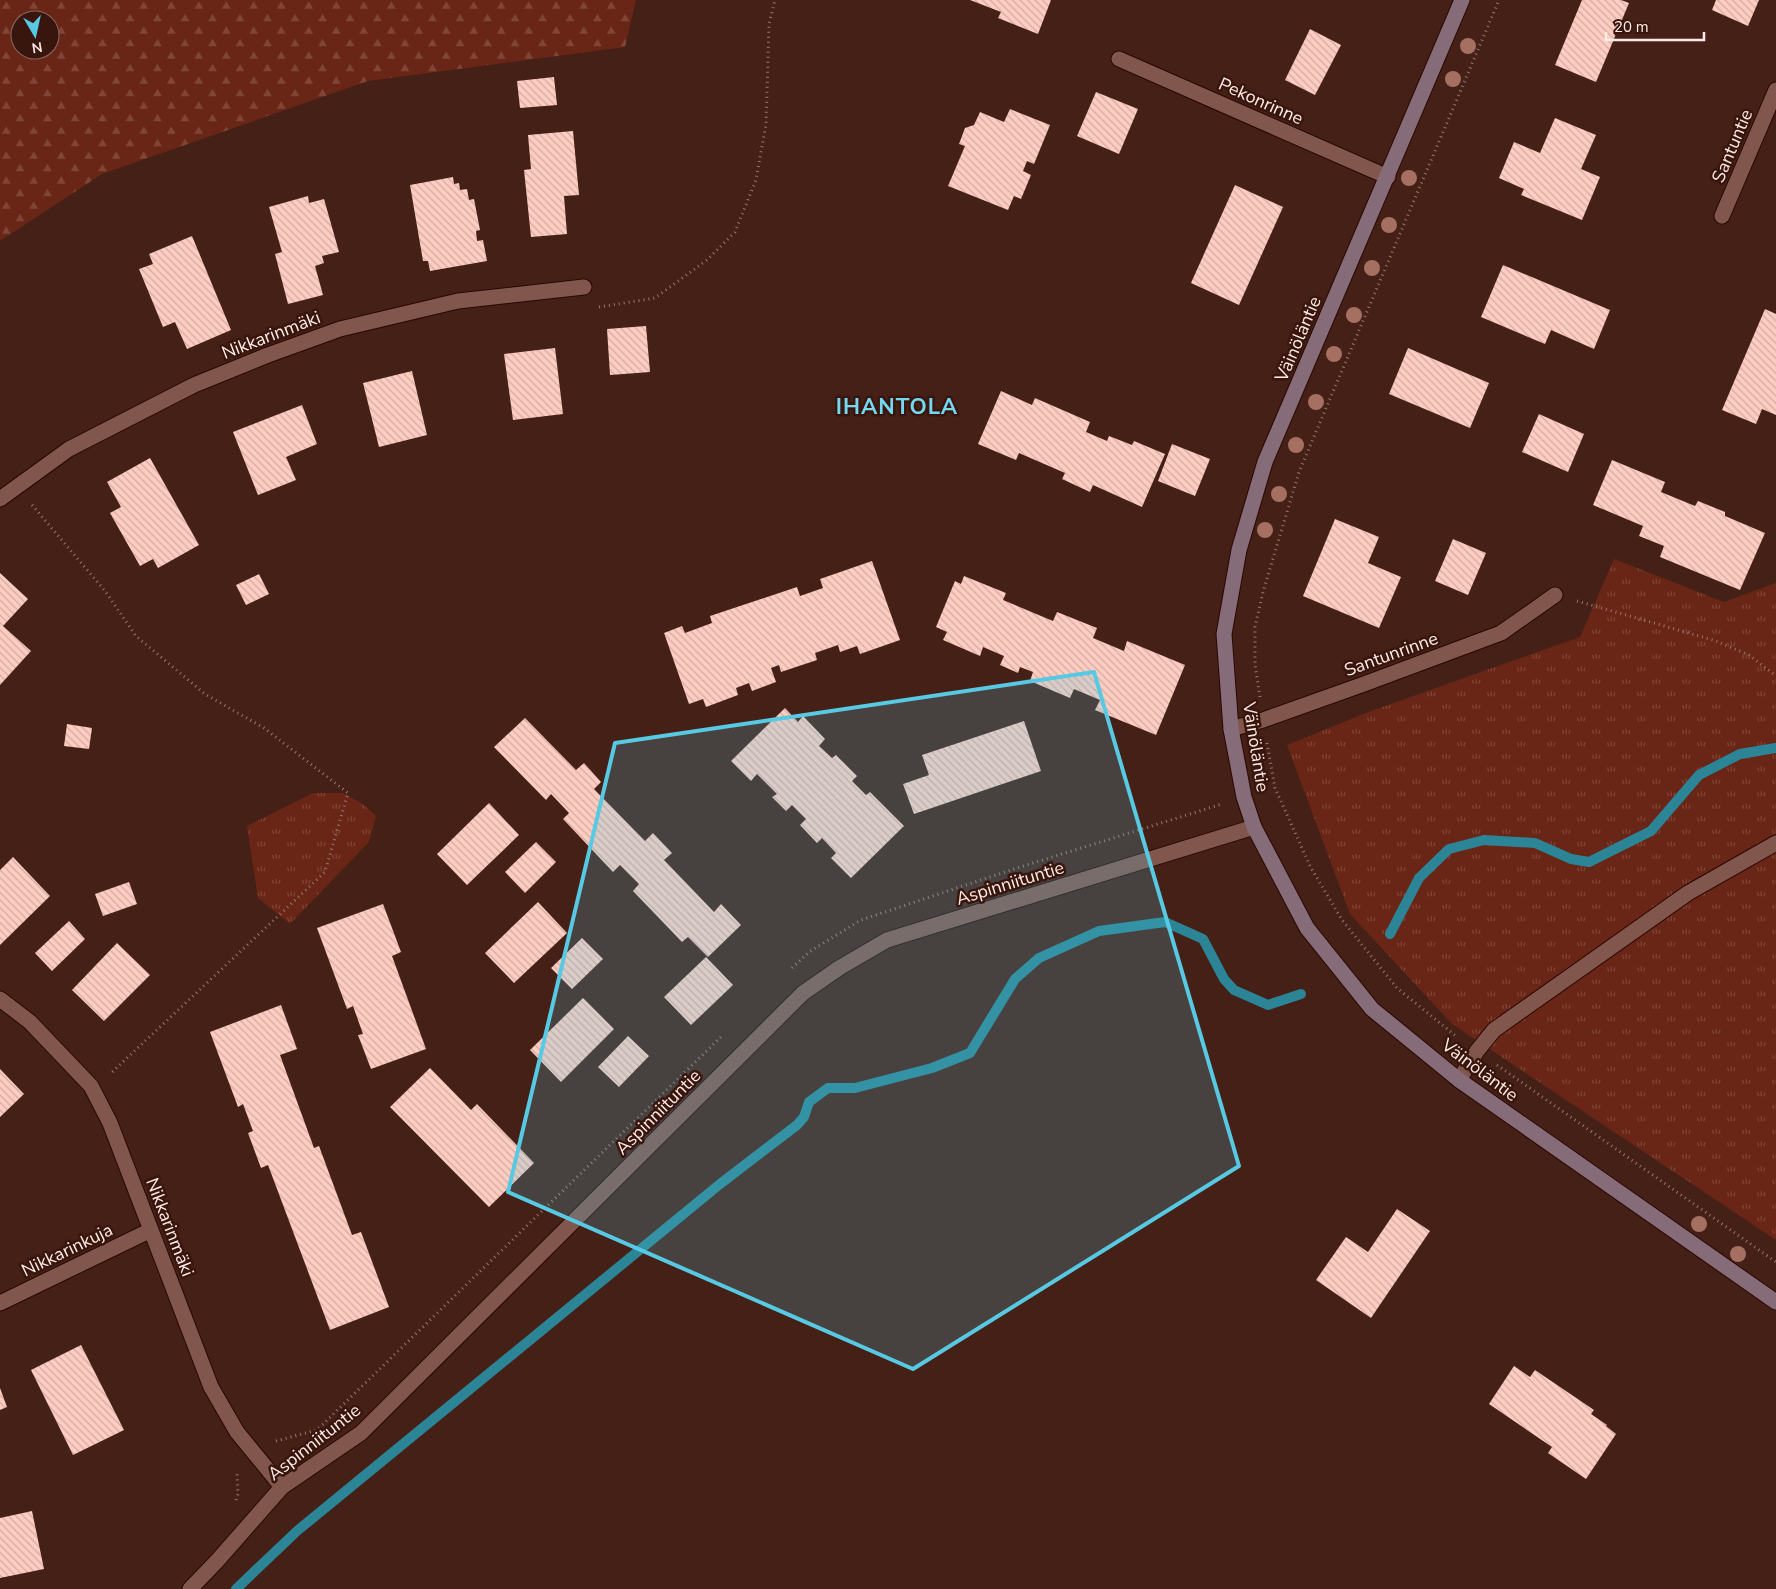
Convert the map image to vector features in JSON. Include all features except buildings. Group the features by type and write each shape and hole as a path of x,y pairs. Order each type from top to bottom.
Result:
{"street":[{"name":"Väinöläntie","path":"1462,0 1266,462 1239,550 1224,634 1231,729 1244,797 1254,827 1307,928 1372,1009 1458,1080 1776,1302"},
{"name":"Pekonrinne","path":"1120,60 1388,177"},
{"name":"Santuntie","path":"1722,216 1776,90"},
{"name":"Nikkarinmäki","path":"0,499 69,449 194,385 268,355 340,329 458,301 584,287"},
{"name":"Santunrinne","path":"1231,729 1263,720 1502,633 1555,595"},
{"name":"Aspinniituntie","path":"190,1589 282,1487 361,1433 803,993 839,968 887,940 1254,827"},
{"path":"1458,1080 1477,1051 1494,1030 1688,893 1776,843"},
{"name":"Nikkarinmäki","path":"0,999 30,1022 91,1086 110,1123 212,1387 237,1432 282,1487"},
{"name":"Nikkarinkuja","path":"0,1303 151,1230"}],"path":[{"path":"596,307 655,298 708,260 735,232 756,180 764,133 769,24 775,0"},
{"path":"15,488 105,592 136,636 204,694 264,728 348,793 325,872 108,1077"},
{"path":"1555,595 1713,640 1749,655 1776,676"}],"highlighted area":[{"path":"1094,672 1239,1166 913,1369 508,1192 615,743"}],"green space":[{"path":"0,0 636,0 625,47 368,81 102,174 0,241"},
{"path":"1614,559 1724,602 1776,583 1776,1240 1452,1024 1350,914 1287,745 1371,711 1580,637"},
{"path":"313,793 343,793 363,804 376,816 369,842 290,924 258,898 247,826"}],"waterway":[{"path":"1390,934 1419,878 1449,849 1484,840 1535,843 1571,859 1589,862 1651,831 1699,775 1740,754 1776,748"},
{"path":"236,1589 297,1531 720,1184 797,1125 804,1117 809,1102 828,1088 855,1088 932,1068 970,1053 1015,979 1039,958 1099,931 1165,922 1203,939 1224,979 1234,990 1268,1005 1301,994"}],"district":[{"name":"IHANTOLA","path":"897,406"}]}
